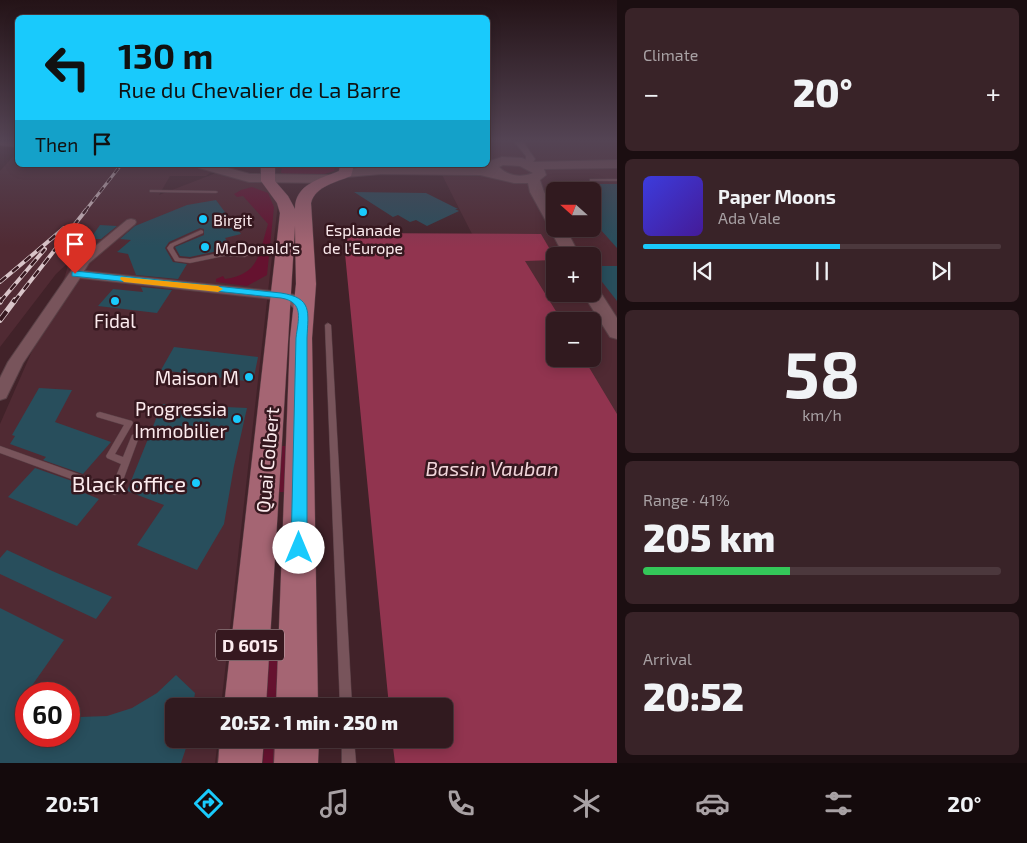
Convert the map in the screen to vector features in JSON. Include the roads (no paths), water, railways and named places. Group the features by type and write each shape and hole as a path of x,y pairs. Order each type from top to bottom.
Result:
{"main road":[{"name":"Quai Colbert","path":"269,176 270,185 287,205 301,338 297,698"},
{"name":"Quai Colbert","path":"246,698 297,297 303,203 305,196 313,187 334,176"},
{"path":"511,176 537,192"},
{"path":"515,178 520,176"},
{"path":"534,176 537,192 546,208"},
{"path":"597,302 617,333"},
{"path":"240,763 241,748"},
{"path":"296,763 297,748"}],"street":[{"path":"0,394 16,362 75,274 85,261 131,222"},
{"path":"75,274 297,297"}],"lane":[{"path":"592,180 617,180"},
{"path":"152,190 216,192"},
{"path":"201,232 172,245 170,248 176,260 190,261 224,254 244,255"},
{"path":"328,325 346,698"},
{"path":"100,415 129,423 110,456 126,462"},
{"path":"0,449 116,491 136,437"},
{"path":"348,748 349,763"}],"water":[{"name":"Bassin Vauban","path":"343,233 541,234 549,247 546,247 546,260 525,261 546,295 546,302 550,302 556,312 546,312 546,367 589,367 617,414 617,763 395,763 393,748 453,748 453,698 388,698"}],"railway":[{"path":"85,211 113,176"},
{"path":"14,302 86,210"},
{"path":"0,282 64,228"},
{"path":"1,300 0,302 45,249"},
{"path":"0,320 15,300"}],"place":[{"name":"Esplanade de l'Europe","path":"363,212"},
{"name":"Birgit","path":"203,219"},
{"name":"McDonald's","path":"205,247"},
{"name":"Fidal","path":"115,301"},
{"name":"Maison M","path":"249,377"},
{"name":"Progressia Immobilier","path":"237,419"},
{"name":"Black office","path":"196,483"}]}
